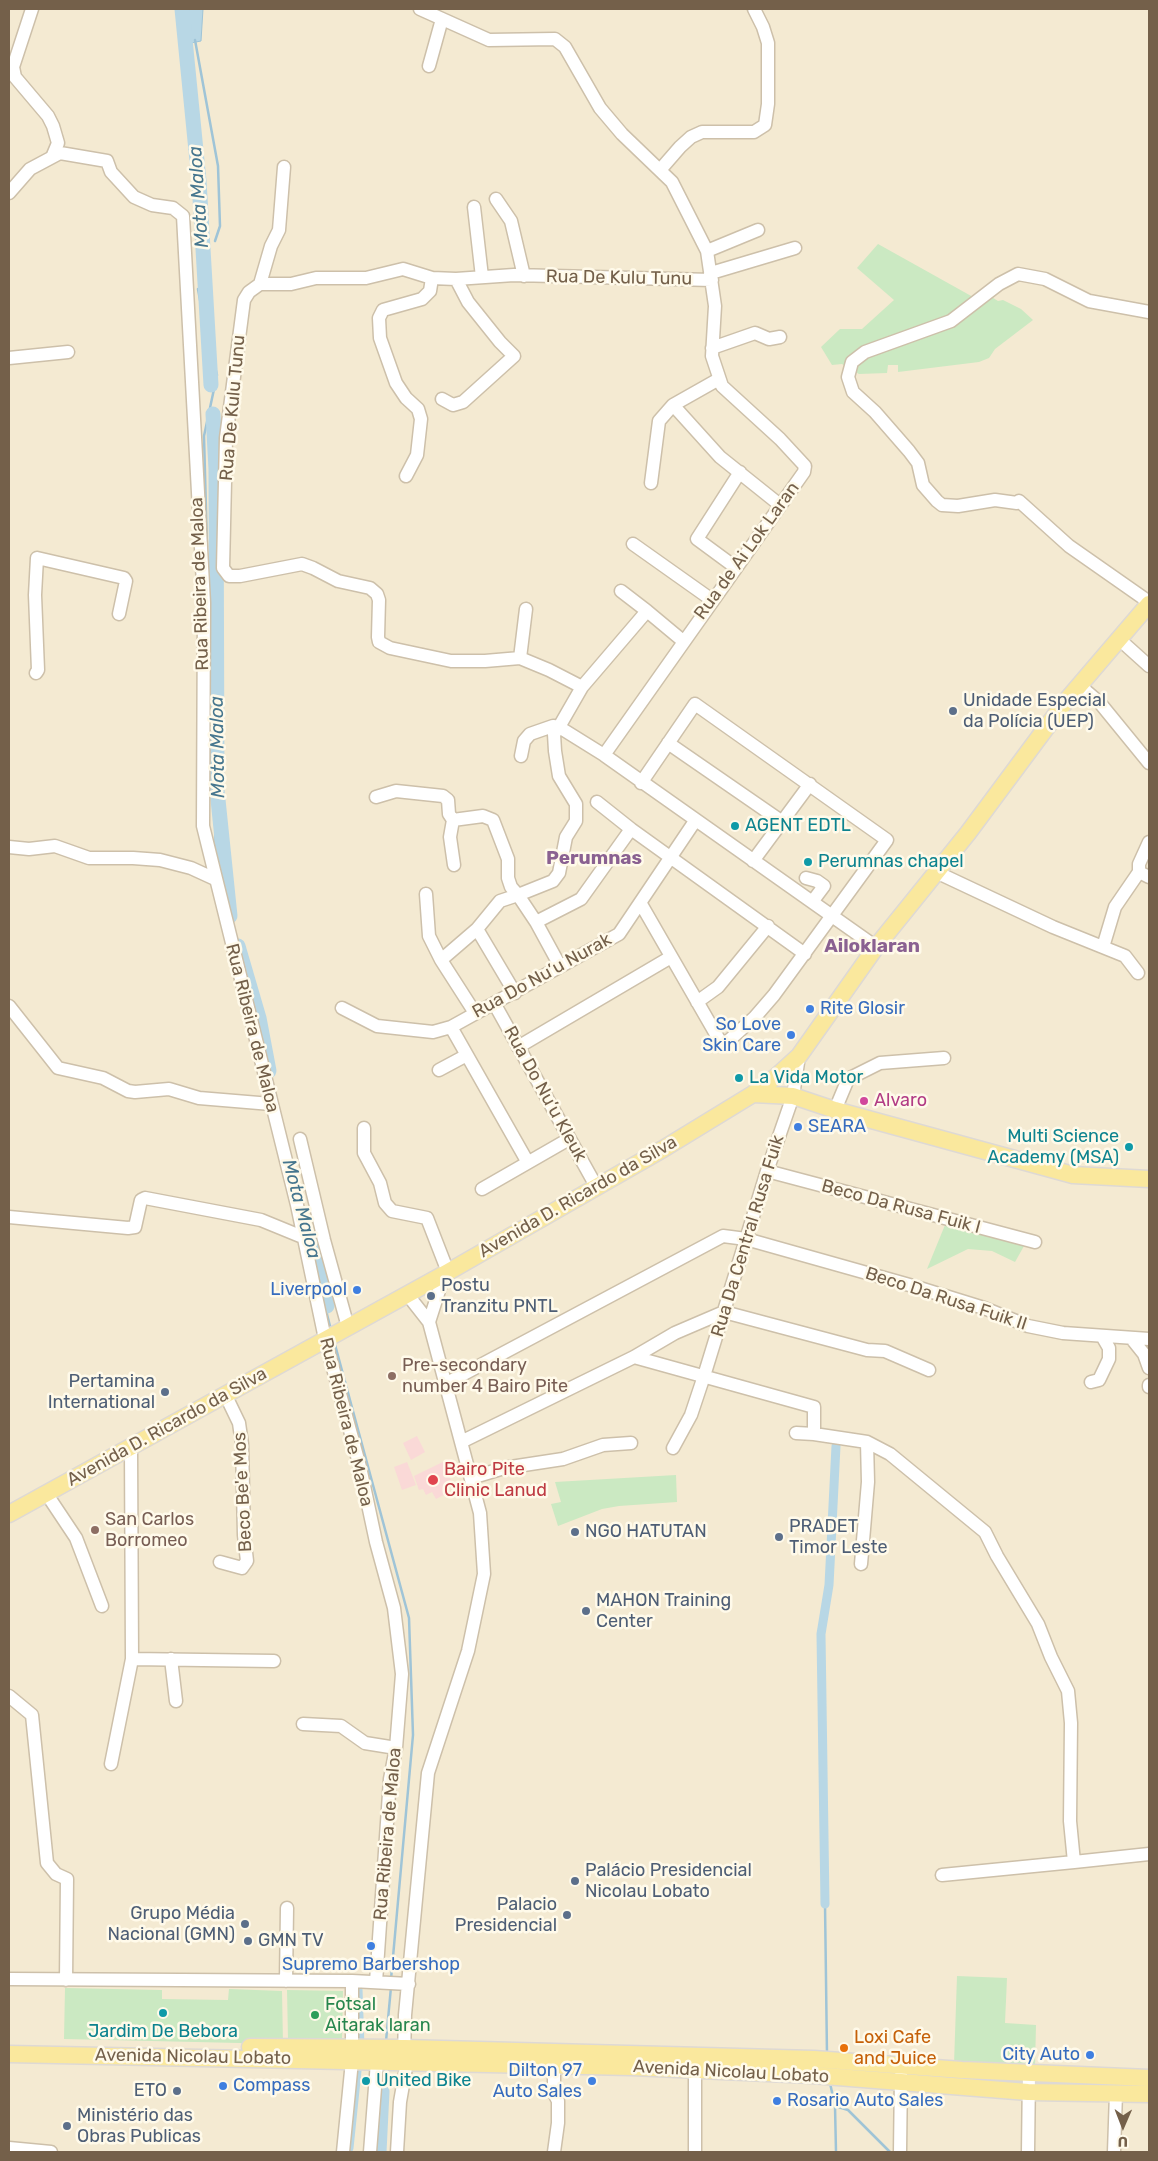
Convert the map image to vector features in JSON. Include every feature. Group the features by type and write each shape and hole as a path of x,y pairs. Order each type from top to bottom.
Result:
{"main road":[{"name":"Avenida D. Ricardo da Silva","path":"9,1514 446,1274 753,1094 799,1056 876,947 1079,685 1149,603"},
{"path":"753,1094 793,1096 835,1110 1073,1175 1149,1179"},
{"name":"Avenida Nicolau Lobato","path":"9,2043 352,2055"},
{"name":"Avenida Nicolau Lobato","path":"9,2054 378,2055 554,2066 695,2071 813,2067"},
{"name":"Avenida Nicolau Lobato","path":"405,2058 837,2069 901,2066 1149,2078"},
{"name":"Avenida Nicolau Lobato","path":"837,2069 901,2083 1028,2092 1149,2094"}],"street":[{"path":"9,193 30,169 53,155 58,143 48,116 15,77 13,67 32,9"},
{"name":"Rua de Ai Lok Laran","path":"420,9 489,40 555,39 565,47 600,108 622,134 672,182 707,251 715,306 712,356 722,386 780,439 805,466 804,472 604,754"},
{"path":"660,170 691,137 702,132 754,132 765,125 768,104 768,43 754,9"},
{"path":"430,66 442,18"},
{"name":"Rua Ribeira de Maloa","path":"53,155 60,153 107,161 111,172 134,197 152,204 173,208 183,216 204,603 203,826 305,1238 338,1334 360,1467 376,1542 394,1608 402,1674 396,1748 390,1779 382,1982"},
{"path":"260,284 271,246 279,230 284,167"},
{"path":"496,199 511,221 524,276"},
{"path":"474,207 482,277"},
{"path":"707,251 758,230"},
{"name":"Rua De Kulu Tunu","path":"582,688 549,670 520,658 452,662 390,648 379,642 379,600 377,594 370,588 338,581 302,564 249,575 229,576 224,568 223,538 230,396 244,300 249,292 260,284 291,284 316,278 347,280 366,278 403,269 432,278 456,279 524,276 711,277 796,248"},
{"path":"1149,312 1089,301 1045,279 1018,274 999,284 951,321 865,352 852,362 848,377 853,392 875,412 910,451 918,463 923,485 942,505 958,506 995,500 1017,503 1019,501 1069,546 1149,603"},
{"path":"406,476 417,455 421,419 418,409 406,398 396,382 380,338 379,318 383,310 422,299 430,291 432,278"},
{"path":"442,400 453,405 463,402 514,356 500,342 468,302 456,279"},
{"path":"712,348 755,333 769,339 780,337"},
{"path":"9,358 68,352"},
{"path":"651,483 659,421 673,405 719,379"},
{"path":"673,405 720,457 780,505"},
{"path":"735,567 697,539 740,472"},
{"path":"633,544 712,600"},
{"path":"36,673 38,670 35,595 37,558 124,578 126,581 119,614"},
{"path":"621,591 683,641"},
{"path":"520,658 526,608"},
{"path":"441,960 477,929 500,902 553,881 559,872 566,837 576,821 576,804 560,776 554,734 582,688 647,611"},
{"path":"1119,639 1149,666"},
{"path":"1079,685 1100,704 1149,763"},
{"path":"641,904 720,1041 724,1043 729,1042 761,1010 805,954 831,915 887,840 695,704 642,783"},
{"path":"521,756 524,741 530,734 553,726 559,728 604,754 695,821 876,947"},
{"path":"668,743 781,820"},
{"path":"752,861 781,820 810,784"},
{"path":"376,797 396,791 443,796 448,800 449,814 453,820 450,837 454,865"},
{"path":"597,802 631,829 805,954"},
{"path":"453,820 483,816 493,820 508,860 508,878 511,887 536,922 560,966"},
{"name":"Rua Do Nu’u Nurak","path":"451,1027 619,934 641,904 695,821"},
{"path":"536,922 581,899 631,829"},
{"path":"1103,947 1115,907 1144,874 1138,864 1149,842"},
{"path":"9,847 29,849 55,846 89,858 160,860 191,868 215,879"},
{"path":"936,872 1054,927 1125,956 1138,972"},
{"path":"806,878 817,881 824,886 812,902"},
{"path":"426,894 429,936 441,960 475,1013"},
{"path":"697,1002 718,987 768,926"},
{"path":"477,929 515,993"},
{"path":"518,1047 671,957"},
{"name":"Rua Do Nu’u Kleuk","path":"494,1003 596,1186"},
{"path":"9,1006 58,1068 103,1078 128,1091 169,1089 199,1098 271,1104"},
{"path":"342,1008 370,1023 383,1027 433,1032 451,1027 527,1161"},
{"path":"439,1070 467,1055"},
{"name":"Rua Da Central Rusa Fuik","path":"673,1448 690,1415 704,1376 767,1171 793,1096 799,1056"},
{"path":"835,1110 846,1080 880,1063 944,1058"},
{"path":"364,1128 364,1153 380,1183 385,1203 392,1211 427,1218 446,1274 429,1322"},
{"path":"482,1189 569,1138"},
{"path":"300,1139 324,1240 338,1334"},
{"name":"Beco Da Rusa Fuik I","path":"767,1171 1035,1242"},
{"path":"9,1217 128,1228 135,1227 142,1200 145,1198 260,1220 305,1238"},
{"name":"Beco Da Rusa Fuik II","path":"445,1384 722,1236 746,1239 913,1286 984,1308 1028,1326 1063,1333 1149,1339"},
{"path":"397,2152 405,2058 406,1984 428,1772 468,1651 484,1574 480,1513 429,1322 407,1294"},
{"path":"461,1442 634,1357 675,1333 724,1312 867,1350 885,1351 929,1370"},
{"path":"1091,1382 1099,1380 1109,1359 1109,1348 1102,1336"},
{"path":"1109,1348 1128,1338 1144,1354 1149,1366"},
{"path":"634,1357 814,1408 814,1434"},
{"name":"Beco Be'e Mos","path":"220,1562 242,1568 247,1561 242,1444 239,1423 225,1394"},
{"path":"796,1433 867,1442 890,1454 985,1532 997,1556 1038,1624 1051,1658 1068,1692 1071,1723 1070,1821 1074,1862"},
{"path":"861,1564 868,1482 867,1442"},
{"path":"471,1478 504,1468 563,1458 603,1445 631,1443"},
{"path":"111,1764 132,1659 131,1447"},
{"path":"46,1493 76,1538 102,1606"},
{"path":"132,1659 274,1661"},
{"path":"171,1659 176,1701"},
{"path":"9,1696 32,1715 47,1863 56,1874 67,1879 66,1980"},
{"path":"303,1724 341,1726 365,1743 396,1748"},
{"path":"942,1875 1149,1854"},
{"path":"286,1981 287,1908"},
{"path":"9,1979 352,1981 406,1984"},
{"path":"343,2152 352,2055 352,1981"},
{"path":"370,2152 378,2055"},
{"path":"554,2066 554,2093 558,2101 558,2123 554,2152"},
{"path":"900,2152 901,2066"},
{"path":"695,2071 695,2152"},
{"path":"1028,2152 1029,2073"},
{"path":"1114,2152 1116,2094"},
{"path":"9,2148 51,2152"}],"shaded area":[{"path":"9,9 1149,9 1149,2152 9,2152"},
{"name":"Bairo Pite Clinic Lanud","path":"417,1436 425,1452 411,1460 403,1443"},
{"name":"Bairo Pite Clinic Lanud","path":"449,1459 455,1471 448,1474 453,1484 448,1487 450,1492 436,1499 432,1492 426,1495 423,1489 419,1490 414,1476"},
{"name":"Bairo Pite Clinic Lanud","path":"407,1462 416,1485 402,1490 394,1467"}],"green space":[{"path":"878,244 973,297 990,296 998,301 1003,300 1021,309 1033,320 995,349 989,358 979,362 898,372 898,365 888,365 887,373 859,374 842,364 832,365 821,347 840,329 862,329 894,300 857,268"},
{"path":"945,1225 1024,1246 1015,1262 992,1251 968,1249 927,1269"},
{"path":"676,1475 677,1502 602,1509 558,1526 551,1504 561,1502 555,1482"},
{"path":"957,1976 1007,1978 1005,2023 1036,2025 1035,2067 954,2064"},
{"path":"65,1988 162,1990 162,1999 228,2000 229,1989 282,1991 283,2044 64,2039"},
{"name":"Fotsal Aitarak laran","path":"287,1990 343,1991 342,2039 288,2039"}],"water":[{"path":"183,9 203,9 201,41 191,43"}],"waterway":[{"name":"Mota Maloa","path":"182,9 199,181 211,385"},
{"path":"195,40 218,166 220,226 215,241"},
{"path":"198,289 200,300"},
{"path":"207,547 204,436 217,375 214,363"},
{"name":"Mota Maloa","path":"213,414 216,469 217,790 230,916"},
{"name":"Mota Maloa","path":"210,643 216,855"},
{"name":"Mota Maloa","path":"238,946 259,1018 269,1071"},
{"name":"Mota Maloa","path":"309,1237 327,1306"},
{"name":"Mota Maloa","path":"320,1287 331,1330"},
{"path":"334,1341 409,1618 413,1735 391,1979"},
{"path":"825,1904 821,1634 829,1585 836,1446"},
{"path":"825,1904 827,2055"},
{"path":"386,2041 391,1987"},
{"path":"358,1989 360,2047"},
{"path":"349,2148 358,2061"},
{"name":"Mota Maloa","path":"377,2152 384,2067"},
{"path":"830,2083 835,2106 836,2152"},
{"name":"Mota Maloa","path":"379,2152 382,2092"},
{"path":"835,2106 848,2110 890,2152"}],"place":[{"name":"Unidade Especial da Polícia (UEP)","path":"953,711"},
{"name":"AGENT EDTL","path":"735,826"},
{"name":"Perumnas chapel","path":"808,862"},
{"name":"Rite Glosir","path":"810,1009"},
{"name":"So Love Skin Care","path":"791,1035"},
{"name":"La Vida Motor","path":"739,1078"},
{"name":"Alvaro","path":"864,1101"},
{"name":"SEARA","path":"798,1127"},
{"name":"Multi Science Academy (MSA)","path":"1129,1147"},
{"name":"Liverpool","path":"357,1290"},
{"name":"Postu Tranzitu PNTL","path":"431,1296"},
{"name":"Pre-secondary number 4 Bairo Pite","path":"392,1376"},
{"name":"Pertamina International","path":"165,1392"},
{"name":"Bairo Pite Clinic Lanud","path":"433,1480"},
{"name":"San Carlos Borromeo","path":"95,1530"},
{"name":"NGO HATUTAN","path":"575,1532"},
{"name":"PRADET Timor Leste","path":"779,1537"},
{"name":"MAHON Training Center","path":"586,1611"},
{"name":"Palácio Presidencial Nicolau Lobato","path":"575,1881"},
{"name":"Palacio Presidencial","path":"567,1915"},
{"name":"Grupo Média Nacional (GMN)","path":"245,1924"},
{"name":"GMN TV","path":"248,1941"},
{"name":"Supremo Barbershop","path":"371,1946"},
{"name":"Jardim De Bebora","path":"163,2013"},
{"name":"Fotsal Aitarak laran","path":"315,2015"},
{"name":"Loxi Cafe and Juice","path":"844,2048"},
{"name":"City Auto","path":"1090,2055"},
{"name":"United Bike","path":"366,2081"},
{"name":"Dilton 97 Auto Sales","path":"592,2081"},
{"name":"Compass","path":"223,2086"},
{"name":"ETO","path":"177,2091"},
{"name":"Rosario Auto Sales","path":"777,2101"},
{"name":"Ministério das Obras Publicas","path":"67,2126"}],"district":[{"name":"Perumnas","path":"594,859"},
{"name":"Ailoklaran","path":"872,947"}]}
